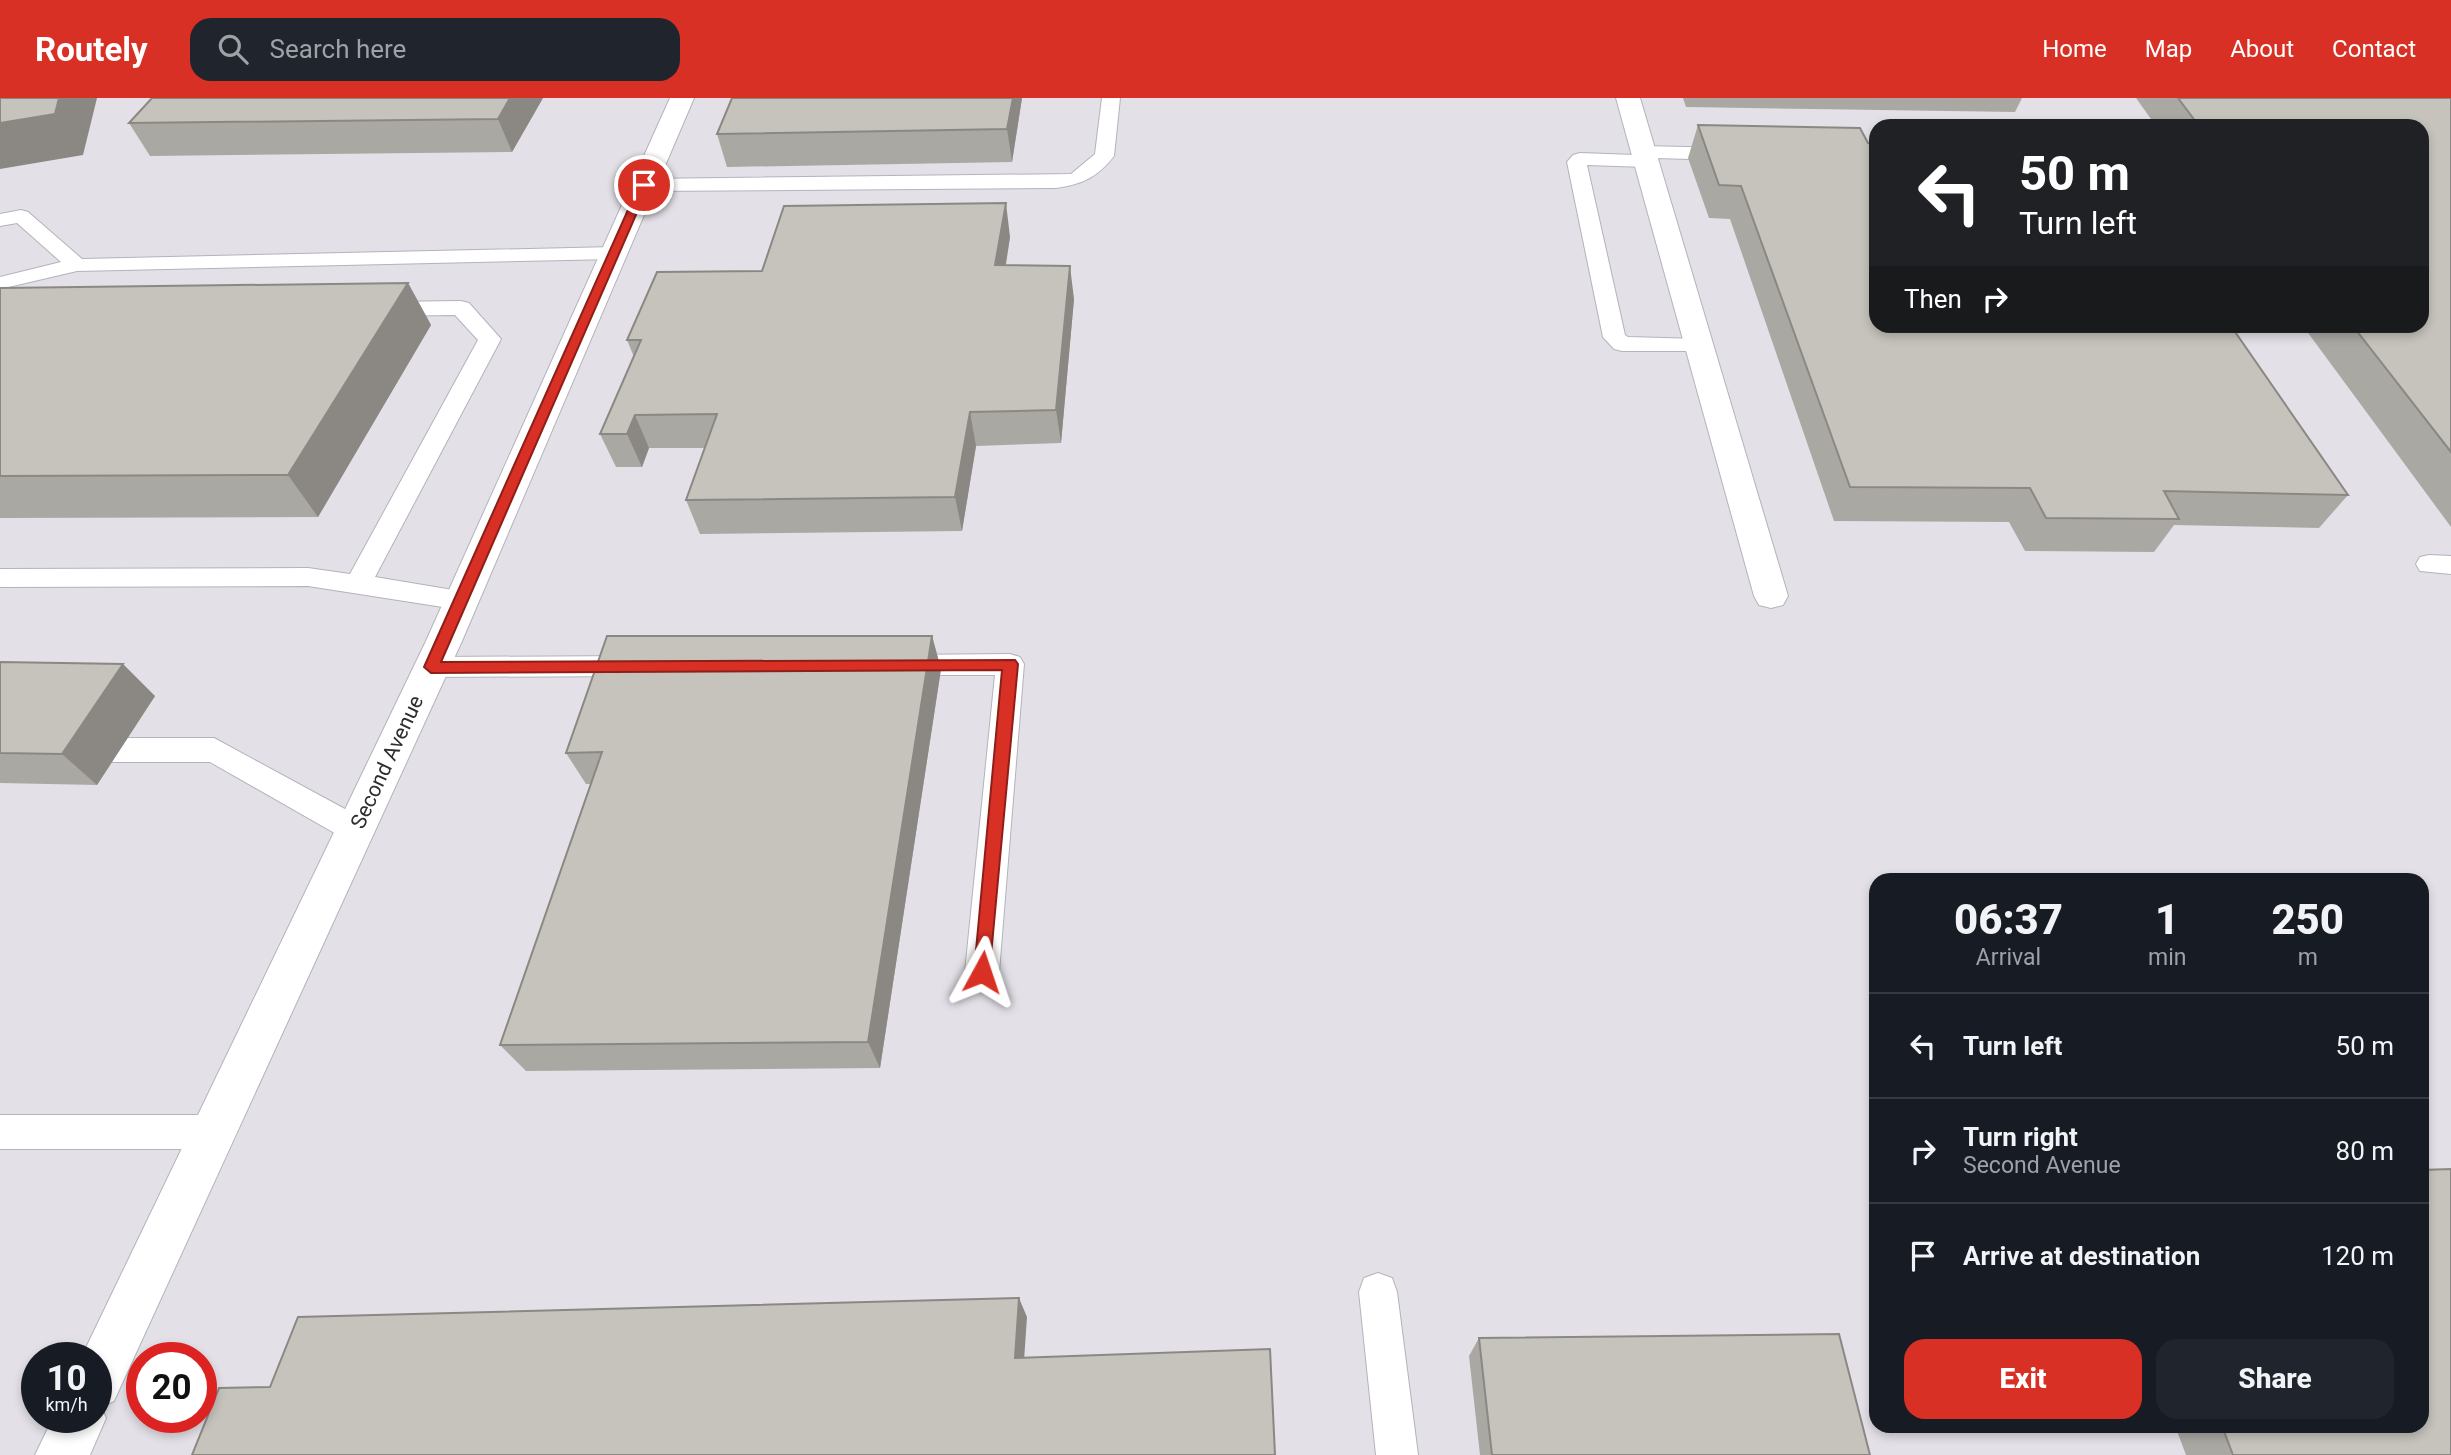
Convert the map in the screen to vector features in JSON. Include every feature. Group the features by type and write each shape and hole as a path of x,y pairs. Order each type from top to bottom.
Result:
{"street":[{"name":"Second Avenue","path":"112,1349 462,600 682,98"},
{"path":"1628,98 1771,596"},
{"path":"62,1455 73,1433"}],"lane":[{"path":"644,185 1056,182 1077,179 1104,156 1111,98"},
{"path":"1699,346 1622,344 1614,337 1577,162 1580,159 1645,156 1753,155"},
{"path":"0,220 22,216 77,265"},
{"path":"0,283 77,265 614,253"},
{"path":"358,584 489,339 461,308 364,309"},
{"path":"0,578 308,577 462,600"},
{"path":"872,665 1010,664 982,972"},
{"path":"431,667 665,666"},
{"path":"0,750 214,750 356,830"},
{"path":"0,1132 214,1132"},
{"path":"1378,1292 1397,1455"}],"shaded area":[{"path":"0,98 2451,98 2451,1455 0,1455"}],"building":[{"path":"0,98 59,98 55,114 0,123"},
{"path":"152,98 510,98 498,119 129,123"},
{"path":"732,98 1013,98 1007,129 717,134"},
{"path":"2178,98 2451,98 2451,452 2358,333 2429,333 2429,119 2194,119"},
{"path":"1698,125 1860,128 1869,143 1869,333 2236,333 2348,495 2164,491 2179,519 2046,518 2030,488 1850,487 1741,186 1719,185"},
{"path":"1006,203 995,265 1070,266 1056,410 970,412 955,497 686,500 717,414 635,415 627,434 600,434 641,340 627,340 657,272 762,271 784,206"},
{"path":"408,283 288,475 0,476 0,288"},
{"path":"607,636 932,636 868,1042 500,1045 602,752 566,753"},
{"path":"0,662 123,664 62,754 0,753"},
{"path":"2451,1169 2451,1455 2233,1455 2225,1433 2429,1433 2429,1170"},
{"path":"1019,1298 1015,1358 1270,1349 1275,1455 192,1455 201,1433 217,1433 219,1388 270,1387 298,1317"},
{"path":"1839,1334 1870,1455 1492,1455 1479,1338"}],"route":[{"path":"644,185 431,667 1010,664 982,972"}]}
